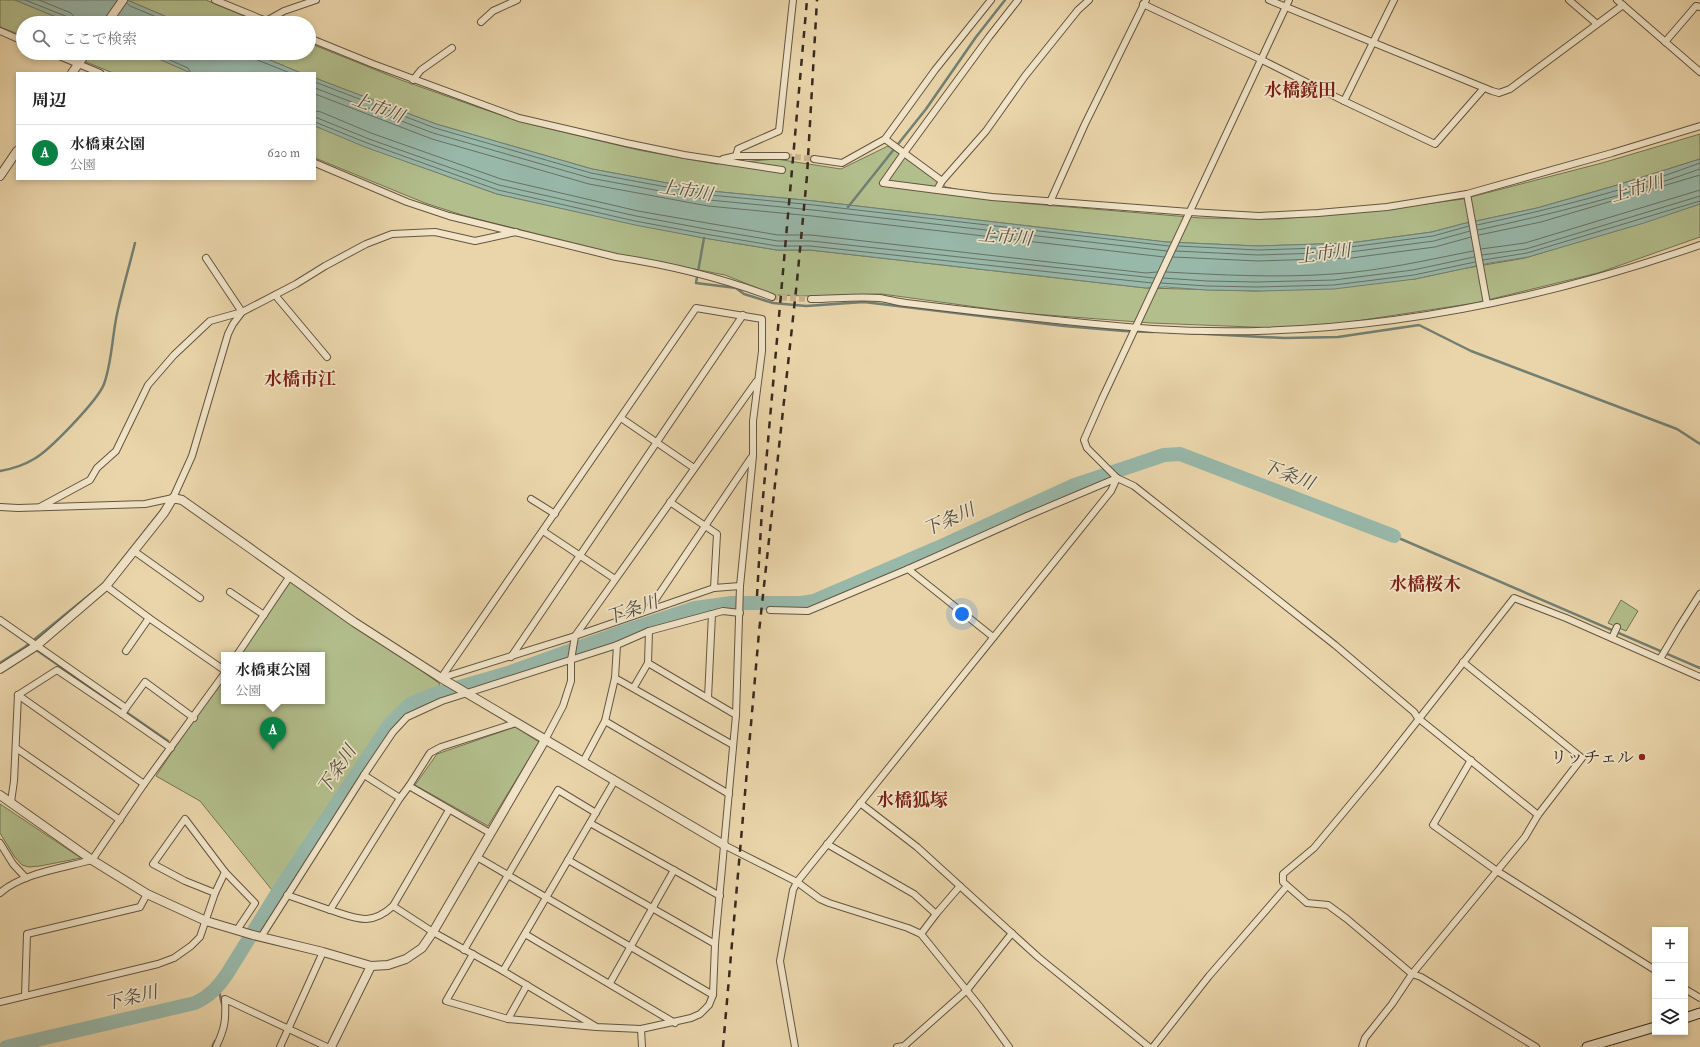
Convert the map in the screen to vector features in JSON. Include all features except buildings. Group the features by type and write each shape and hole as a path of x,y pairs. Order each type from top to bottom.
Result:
{"main road":[{"path":"1688,1017 1700,1013"},
{"path":"1586,1047 1652,1028"}],"street":[{"path":"112,16 123,0"},
{"path":"215,0 254,16"},
{"path":"277,16 284,11 316,0"},
{"path":"481,22 493,11 517,0"},
{"path":"736,156 738,149 779,131 793,0"},
{"path":"814,159 842,163 885,139 935,70 991,0"},
{"path":"1018,0 989,37 883,183 992,197 1189,214 1259,216 1318,213 1387,207 1467,194 1612,153 1700,126"},
{"path":"937,190 942,181 986,131 1024,76 1078,10 1089,0"},
{"path":"1269,0 1499,93 1510,89 1623,5"},
{"path":"1290,0 1084,440 1087,448 1116,478 1134,486 1335,645 1414,712 1418,718 1538,815"},
{"path":"1344,101 1394,0"},
{"path":"1570,0 1597,24"},
{"path":"1617,0 1700,72"},
{"path":"1050,202 1085,124 1144,2 1344,101 1435,144 1484,88"},
{"path":"1665,42 1696,6 1700,7"},
{"path":"0,32 16,38"},
{"path":"316,41 413,80 519,118 626,143 782,170"},
{"path":"413,80 421,70 452,48"},
{"path":"73,72 81,60"},
{"path":"83,60 99,72"},
{"path":"885,139 942,181"},
{"path":"0,176 16,153"},
{"path":"718,160 736,156 786,156"},
{"path":"316,164 407,202 449,216 616,257 640,261 737,284 772,297"},
{"path":"1467,194 1487,304"},
{"path":"38,508 90,480 97,468 116,451 148,385 174,356 210,321 242,312 366,244 392,234 435,232 475,241 516,232"},
{"path":"811,299 878,298 902,303 1023,317 1153,329 1266,331 1373,322 1450,312 1596,278 1700,244"},
{"path":"206,258 242,312"},
{"path":"275,295 327,357"},
{"path":"444,680 543,531 696,308 762,318 762,351 757,380 753,421 753,456 740,588 736,715 715,944 713,995 709,1005 700,1014 675,1023 641,1029 596,1027 508,1019 446,1000 473,954"},
{"path":"0,669 36,646 106,586 164,513 173,498 192,456 208,408 228,334 242,312"},
{"path":"511,657 656,442 744,315"},
{"path":"0,795 12,802 92,860 147,894 206,921 371,966 388,964 406,959 422,948 433,932 564,706 571,681 571,658 575,638 615,579 757,380"},
{"path":"621,418 694,468"},
{"path":"649,609 753,456"},
{"path":"770,610 808,611 1116,478"},
{"path":"795,1047 780,961 793,890 797,882 1111,491 1116,478"},
{"path":"0,507 38,508 145,504 173,498 182,500 354,622 444,680 516,723 724,845 797,882 820,899 908,928 921,934 1009,1047"},
{"path":"531,499 555,514"},
{"path":"670,502 717,534 714,588"},
{"path":"543,531 615,579"},
{"path":"134,551 200,598"},
{"path":"908,569 993,637"},
{"path":"239,652 290,576"},
{"path":"106,586 221,668"},
{"path":"444,680 511,657 575,638 649,609 714,588 740,588"},
{"path":"230,592 264,616"},
{"path":"1661,658 1666,647 1700,594"},
{"path":"1536,1047 1421,976 1412,974 1328,905 1307,903 1283,882 1283,874 1314,848 1378,771 1418,718 1514,598 1661,658 1700,677"},
{"path":"257,936 287,895 393,732 408,717 465,692 617,645 649,631 723,611 740,611"},
{"path":"708,698 712,614"},
{"path":"126,651 149,618"},
{"path":"0,620 124,711 171,748"},
{"path":"1612,638 1618,627"},
{"path":"634,687 648,663 649,631"},
{"path":"583,762 605,721 615,678 617,645"},
{"path":"1362,1047 1365,1038 1392,1004 1412,974 1525,837 1538,815 1582,758 1463,662"},
{"path":"648,663 736,715"},
{"path":"18,695 57,670 124,711"},
{"path":"0,893 6,887 26,878 92,860 144,784 194,718 221,678"},
{"path":"615,678 634,687 733,745"},
{"path":"124,711 145,682 194,718"},
{"path":"12,802 18,695"},
{"path":"18,695 144,784"},
{"path":"605,721 729,794"},
{"path":"330,910 430,753 440,747 516,723"},
{"path":"16,748 120,820"},
{"path":"1471,760 1433,825 1497,871 1652,968"},
{"path":"364,775 400,798"},
{"path":"503,971 615,780"},
{"path":"408,786 490,833"},
{"path":"464,950 558,790 596,813"},
{"path":"860,803 916,847 1038,957 1149,1047"},
{"path":"287,895 330,910 367,920 378,916 393,906 449,810"},
{"path":"215,893 185,881 153,864 185,819 225,872 254,903 239,931"},
{"path":"590,823 720,896"},
{"path":"0,842 13,864 26,878"},
{"path":"827,844 914,894 936,914"},
{"path":"477,857 713,995"},
{"path":"568,860 715,944"},
{"path":"610,983 674,870"},
{"path":"0,1002 142,968 174,958 191,946 200,937 215,893 225,872"},
{"path":"921,934 960,886"},
{"path":"1153,1047 1209,976 1287,886"},
{"path":"25,996 27,934 140,907 147,894"},
{"path":"393,906 433,932 503,971 596,1027"},
{"path":"897,1047 904,1046 966,990 1012,933"},
{"path":"525,934 610,983 675,1023"},
{"path":"280,1047 323,952"},
{"path":"331,1047 371,966"},
{"path":"508,1019 527,985"},
{"path":"1688,991 1700,998"},
{"path":"216,1047 224,1030 226,1018 225,999 328,1047"},
{"path":"641,1029 642,1047"}],"green space":[{"path":"0,0 15,0 54,16 16,16 16,33 0,27"},
{"path":"127,0 206,0 245,16 165,16"},
{"path":"316,46 401,80 480,108 534,125 638,150 716,164 776,159 841,169 888,146 946,187 1021,203 1201,218 1279,219 1363,212 1463,199 1602,163 1700,134 1700,159 1537,208 1432,232 1350,243 1258,246 1166,242 814,201 710,191 592,169 436,124 316,78 316,72 299,72 270,60 316,60"},
{"path":"81,60 162,60 189,72 111,72"},
{"path":"316,126 405,161 497,194 704,238 777,250 810,250 1146,288 1257,291 1415,279 1525,258 1700,204 1700,237 1598,273 1475,303 1343,323 1276,328 1151,323 1020,313 882,294 810,296 775,295 725,275 601,251 462,215 425,203 316,158"},
{"path":"290,576 440,684 435,694 410,704 390,724 276,895 200,801 156,776 221,678 221,704 325,704 325,652 239,652"},
{"path":"1621,600 1638,611 1626,631 1608,623"},
{"path":"515,727 539,742 488,826 415,785 437,754"},
{"path":"0,804 81,858 40,866 29,867 22,865 14,856 0,833"}],"water":[{"path":"15,0 127,0 165,16 54,16"},
{"path":"161,60 270,60 299,72 189,72"},
{"name":"上市川","path":"316,78 436,124 592,169 710,191 814,201 1166,242 1258,246 1350,243 1432,232 1537,208 1700,159 1700,204 1644,223 1528,257 1490,263 1415,279 1334,289 1262,291 1206,290 1166,287 1146,288 810,250 777,250 704,238 635,225 497,194 365,147 316,126"}],"waterway":[{"path":"848,207 926,109 976,37 1005,0"},
{"path":"704,238 696,283 736,288 744,294 773,303 806,306 864,302 1064,326 1153,332"},
{"path":"0,471 22,465 41,454 73,424 100,391 107,376 117,314 135,243"},
{"path":"1168,332 1284,338 1338,337 1419,325 1471,351 1677,429 1700,444"},
{"name":"下条川","path":"6,1047 195,1003 209,994 217,987 227,974 281,887 390,724 410,704 435,694 508,673 619,633 695,608 732,603 801,603 814,601 937,548 1072,486 1164,455 1180,454 1394,536"},
{"path":"0,663 25,647 103,584 163,508"},
{"path":"1394,536 1700,668"},
{"path":"35,649 168,741"},
{"path":"218,987 222,1004"},
{"path":"212,1047 215,1041"}],"tunnel":[{"path":"786,156 814,159"},
{"path":"772,297 811,299"}],"railway":[{"path":"757,596 762,509 807,0"},
{"path":"723,1047 759,632 807,176 817,0"}],"place":[{"name":"水橋東公園","path":"273,750"},
{"name":"リッチェル","path":"1642,757"}],"district":[{"name":"水橋鏡田","path":"1300,90"},
{"name":"水橋市江","path":"300,379"},
{"name":"水橋桜木","path":"1425,584"},
{"name":"水橋狐塚","path":"912,800"}]}
